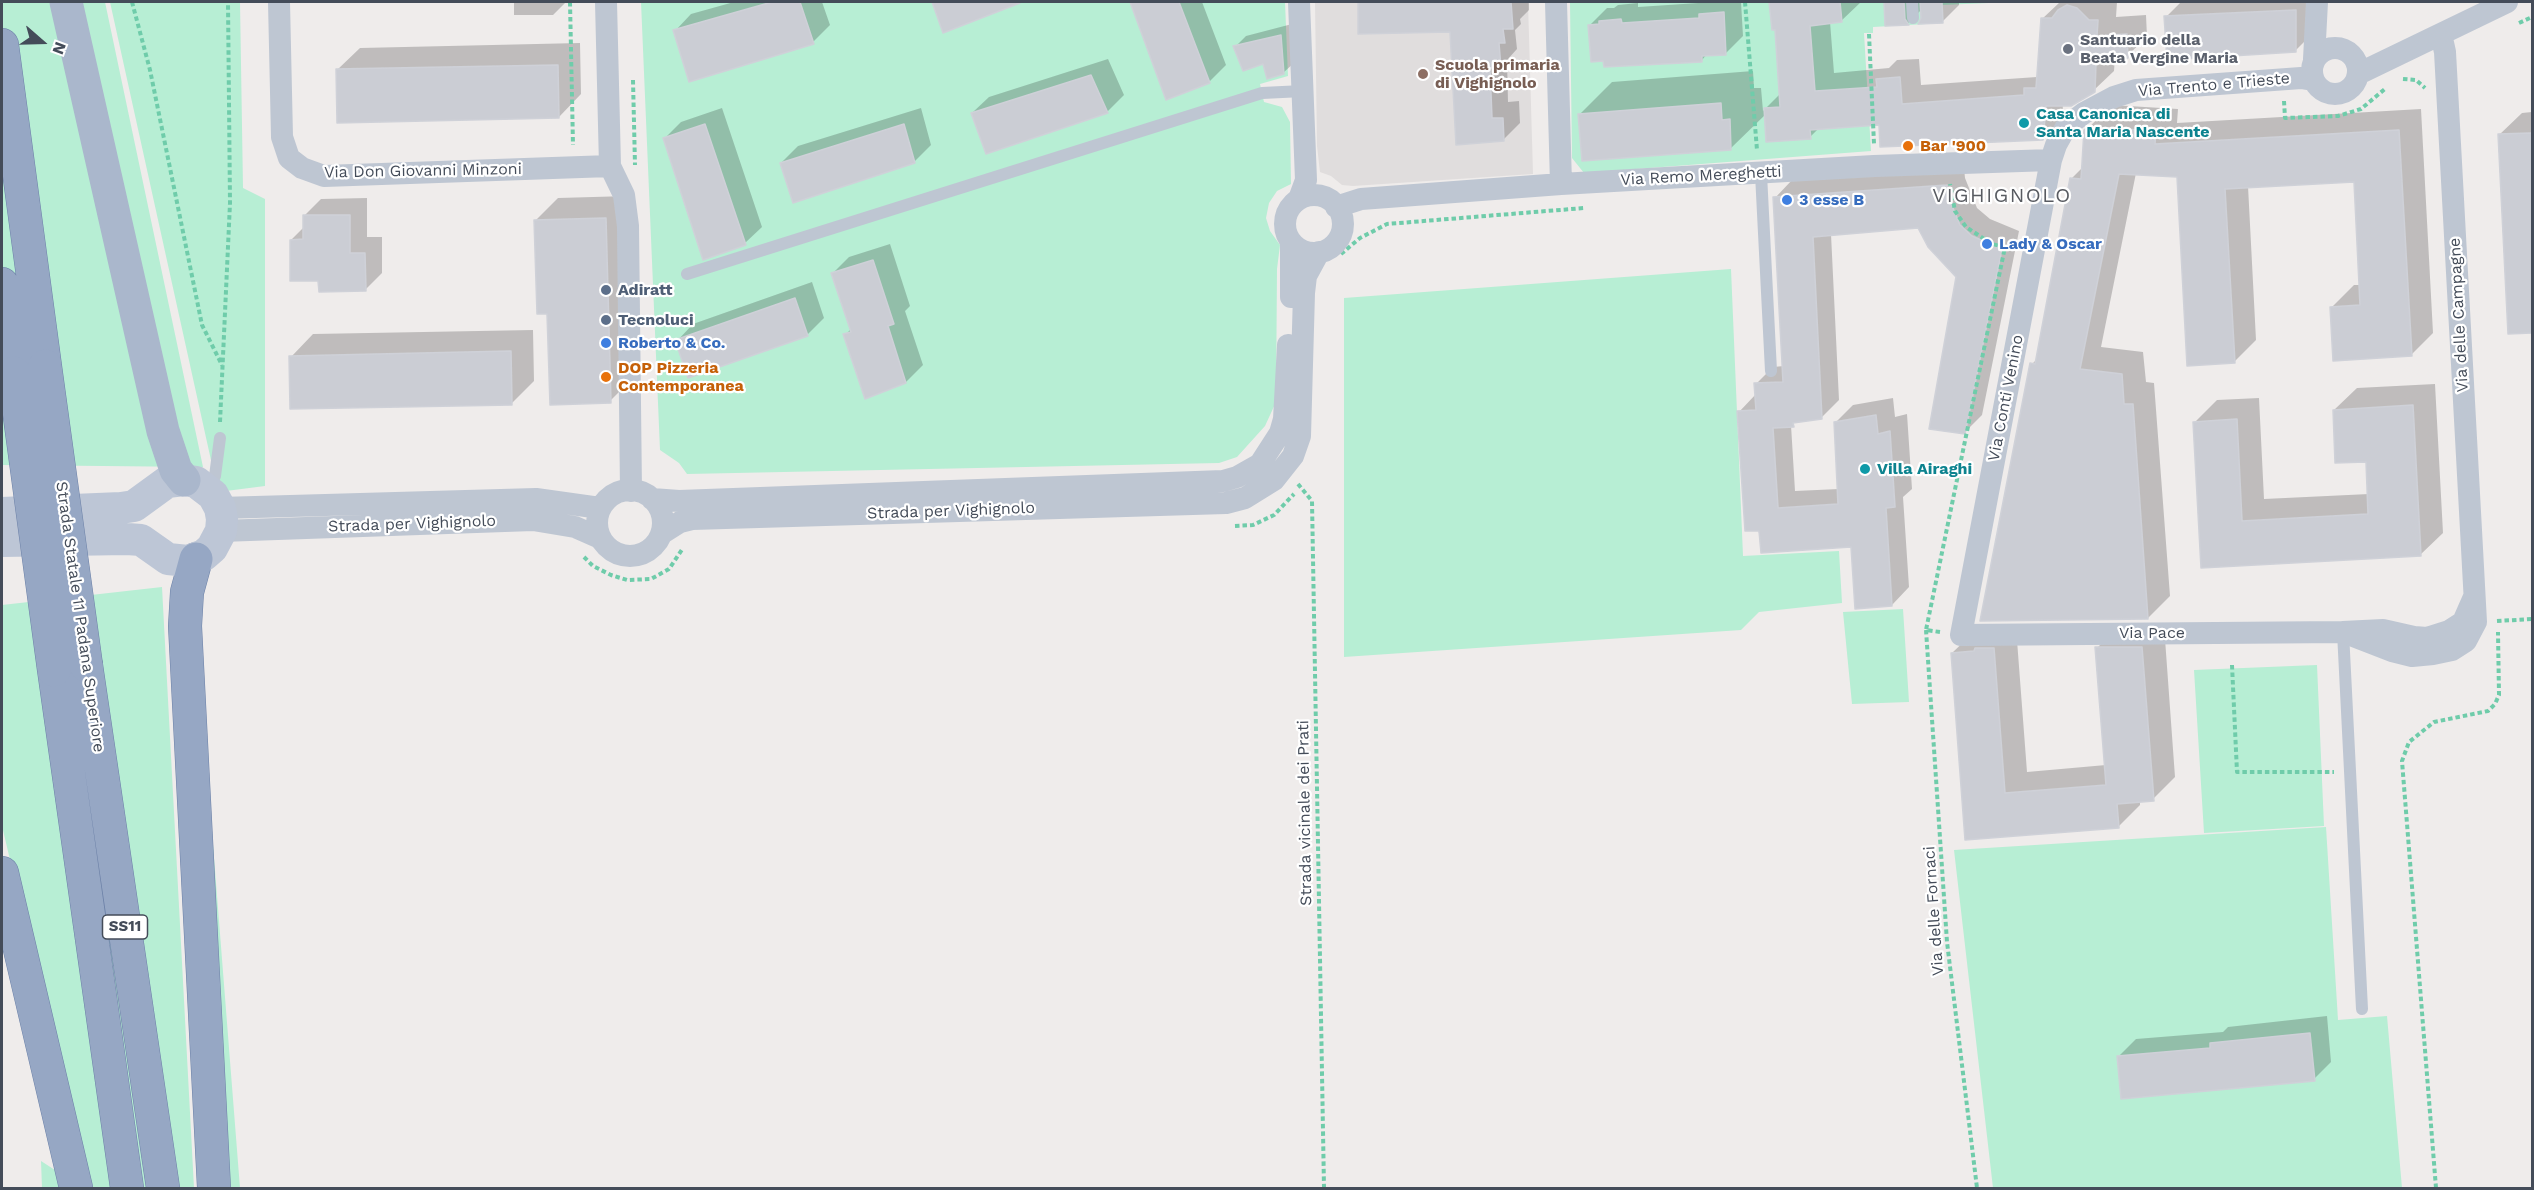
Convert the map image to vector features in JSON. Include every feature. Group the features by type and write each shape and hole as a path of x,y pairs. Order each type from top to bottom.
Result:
{"highway":[{"name":"Strada Statale 11 Padana Superiore","path":"2,45 54,670 127,1188"},
{"name":"Strada Statale 11 Padana Superiore","path":"2,284 29,369 86,665 163,1188"},
{"path":"196,559 187,592 186,626 214,1188"},
{"path":"2,873 76,1188"}],"main road":[{"path":"2,541 141,540 168,560 178,562 196,559 212,548 208,502 176,470 163,431 66,2"},
{"path":"2,513 134,506 167,482 208,502"}],"street":[{"name":"Via Don Giovanni Minzoni","path":"279,2 282,136 289,158 302,168 324,176 610,166"},
{"path":"606,2 610,166 624,195 628,226 631,491"},
{"path":"1241,488 1274,480 1293,456 1300,436 1306,276 1328,255 1341,234 1325,200 1303,91 1299,2"},
{"path":"1556,2 1561,184"},
{"path":"2317,2 2318,26 2310,72 2322,90 2336,94 2351,87 2357,68 2346,50 2335,47 2325,38 2318,26"},
{"path":"2357,68 2393,69 2441,34 2507,2"},
{"name":"Via delle Campagne","path":"2441,34 2445,52 2474,597"},
{"path":"2310,72 2324,50 2335,47"},
{"name":"Via Trento e Trieste","path":"2051,160 2066,127 2084,113 2123,93 2310,72"},
{"name":"Via Remo Mereghetti","path":"1325,200 1874,166 2051,160"},
{"name":"Via Conti Venino","path":"1961,635 2051,160"},
{"path":"1241,488 1267,456 1280,434 1284,419 1292,269 1291,242 1285,225 1286,214 1292,204 1325,200"},
{"path":"1291,242 1304,251 1328,255"},
{"name":"Strada per Vighignolo","path":"652,499 669,501 739,499 1223,481 1241,488"},
{"name":"Strada per Vighignolo","path":"661,534 680,522 692,519 1214,503 1241,488"},
{"path":"631,491 642,493 652,499 662,518 661,534 651,549 636,556 616,554 607,547 600,538 596,525 600,508 617,493 631,491"},
{"name":"Strada per Vighignolo","path":"208,502 536,499 600,508"},
{"name":"Strada per Vighignolo","path":"208,502 533,520 575,527 600,538"},
{"path":"2474,597 2476,622"},
{"name":"Via Pace","path":"1961,635 2383,630 2427,638 2449,631 2463,622 2474,597"},
{"name":"Via Pace","path":"2343,632 2392,651 2412,656 2452,650 2466,641 2476,622"}],"lane":[{"path":"1912,2 1913,18"},
{"path":"687,274 1262,93 1303,91"},
{"path":"1761,174 1771,371"},
{"path":"208,502 216,470 220,438"},
{"path":"2343,632 2348,772 2362,1010"}],"path":[{"path":"132,2 150,70 202,325 223,366"},
{"path":"220,438 230,203 228,2"},
{"path":"570,2 573,168"},
{"path":"1745,2 1761,174"},
{"path":"1869,34 1874,166"},
{"path":"2393,69 2425,87 2427,97"},
{"path":"2283,98 2285,118 2338,116 2361,110 2389,85"},
{"name":"Via delle Fornaci","path":"1949,182 1955,211 1966,227 1992,244 2004,247 1926,630 1947,942 1977,1188"},
{"path":"1328,255 1387,224 1596,206"},
{"name":"Strada vicinale dei Prati","path":"1284,470 1312,501 1323,1188"},
{"path":"1230,526 1253,525 1274,514 1289,502 1305,479"},
{"path":"577,549 593,566 611,575 627,580 651,579 669,569 685,544"},
{"path":"2476,622 2532,619"},
{"path":"1926,630 1961,635"},
{"path":"2232,666 2237,772 2348,772"}],"shaded area":[{"name":"Scuola primaria di Vighignolo","path":"1315,2 1528,2 1533,174 1353,186 1342,185 1331,176 1320,172 1317,146"}],"green space":[{"path":"2,2 105,2 203,467 2,465"},
{"path":"110,2 240,2 243,188 265,199 265,486 218,492"},
{"path":"641,2 1285,2 1288,76 1260,84 1264,102 1282,107 1290,122 1291,184 1277,191 1269,203 1266,218 1270,231 1280,245 1277,269 1276,402 1265,426 1237,457 1219,463 687,474 679,463 660,450"},
{"path":"1570,2 2012,2 1942,5 1943,23 1873,27 1873,33 1864,33 1871,151 1584,173 1572,158"},
{"path":"1731,269 1743,556 1839,551 1842,603 1759,612 1741,630 1344,657 1344,298"},
{"path":"162,587 194,1188 88,1188 2,826 2,605"},
{"path":"1903,609 1909,702 1852,704 1843,612"},
{"path":"2317,665 2324,826 2204,833 2194,670"},
{"path":"208,781 240,1188 229,1188"},
{"path":"2326,827 2338,1020 2387,1016 2402,1188 1993,1188 1954,850"},
{"path":"41,1161 58,1172 62,1188 42,1188"}],"building":[{"path":"772,2 800,2 814,44 689,82 673,30"},
{"path":"932,2 1020,2 1020,3 943,33"},
{"path":"1130,2 1179,2 1210,83 1166,100"},
{"path":"1358,2 1511,2 1513,29 1503,29 1505,43 1499,43 1501,68 1490,68 1492,118 1503,118 1504,141 1456,145 1450,32 1358,34"},
{"path":"1769,2 1840,2 1842,22 1810,26 1815,91 1877,87 1876,79 1900,77 1902,104 2024,95 2024,88 2036,88 2041,18 2052,18 2058,10 2067,5 2077,8 2089,20 2098,20 2097,36 2127,34 2128,58 2096,62 2095,92 2071,106 2046,106 2043,140 1880,147 1879,125 1810,130 1811,139 1766,142 1764,108 1780,107 1775,30 1772,30"},
{"path":"1884,2 1904,2 1905,19 1909,25 1885,26"},
{"path":"1920,2 1942,2 1943,23 1918,24 1921,18"},
{"path":"2296,10 2296,52 2167,60 2164,16"},
{"path":"1724,12 1726,55 1702,56 1702,62 1604,67 1603,61 1591,62 1588,25 1599,24 1599,21 1621,19 1622,23 1699,18 1699,14"},
{"path":"1281,35 1284,74 1267,79 1263,64 1243,71 1233,46"},
{"path":"558,65 559,118 337,123 336,69"},
{"path":"1091,75 1108,113 986,154 971,113"},
{"path":"1721,103 1722,120 1730,119 1731,150 1582,161 1578,114"},
{"path":"705,124 746,245 703,260 663,138"},
{"path":"904,124 915,163 793,203 780,163"},
{"path":"2088,127 2156,131 2155,144 2399,130 2412,356 2333,361 2330,307 2360,305 2354,182 2225,189 2235,363 2187,366 2177,177 2119,174 2080,369 2122,374 2124,404 2133,404 2148,619 1980,621 2030,363 2035,364 2070,178 2081,179 2084,130"},
{"path":"2532,133 2532,333 2508,334 2498,134"},
{"path":"1947,185 1948,196 1960,225 1972,236 2002,249 1965,434 1929,429 1956,277 1928,247 1918,228 1813,237 1822,419 1793,423 1794,427 1773,428 1778,508 1838,504 1834,422 1876,415 1878,434 1890,431 1895,507 1886,508 1892,606 1855,609 1851,547 1761,553 1759,531 1745,531 1737,411 1756,410 1754,383 1783,382 1773,197"},
{"path":"303,215 350,215 350,253 365,253 366,291 319,292 318,281 290,281 290,240 303,239"},
{"path":"606,218 611,403 550,405 547,314 537,314 534,220"},
{"path":"873,260 894,324 888,326 906,383 865,399 843,334 851,332 831,273"},
{"path":"795,298 808,336 688,378 675,340"},
{"path":"511,351 512,405 290,409 289,356"},
{"path":"2413,405 2421,556 2201,568 2193,422 2237,419 2242,521 2368,514 2366,462 2335,463 2333,410"},
{"path":"2095,647 2142,647 2154,801 2117,804 2119,828 1965,840 1951,653 1974,651 1975,648 1994,648 2005,793 2106,785"},
{"path":"2310,1033 2315,1081 2121,1099 2117,1056 2210,1048 2210,1043"}],"place":[{"name":"Santuario della Beata Vergine Maria","path":"2068,49"},
{"name":"Scuola primaria di Vighignolo","path":"1423,74"},
{"name":"Casa Canonica di Santa Maria Nascente","path":"2024,123"},
{"name":"Bar '900","path":"1908,146"},
{"name":"3 esse B","path":"1787,200"},
{"name":"Lady & Oscar","path":"1987,244"},
{"name":"Adiratt","path":"606,290"},
{"name":"Tecnoluci","path":"606,320"},
{"name":"Roberto & Co.","path":"606,343"},
{"name":"DOP Pizzeria Contemporanea","path":"606,377"},
{"name":"Villa Airaghi","path":"1865,469"}],"district":[{"name":"VIGHIGNOLO","path":"2002,196"}]}
